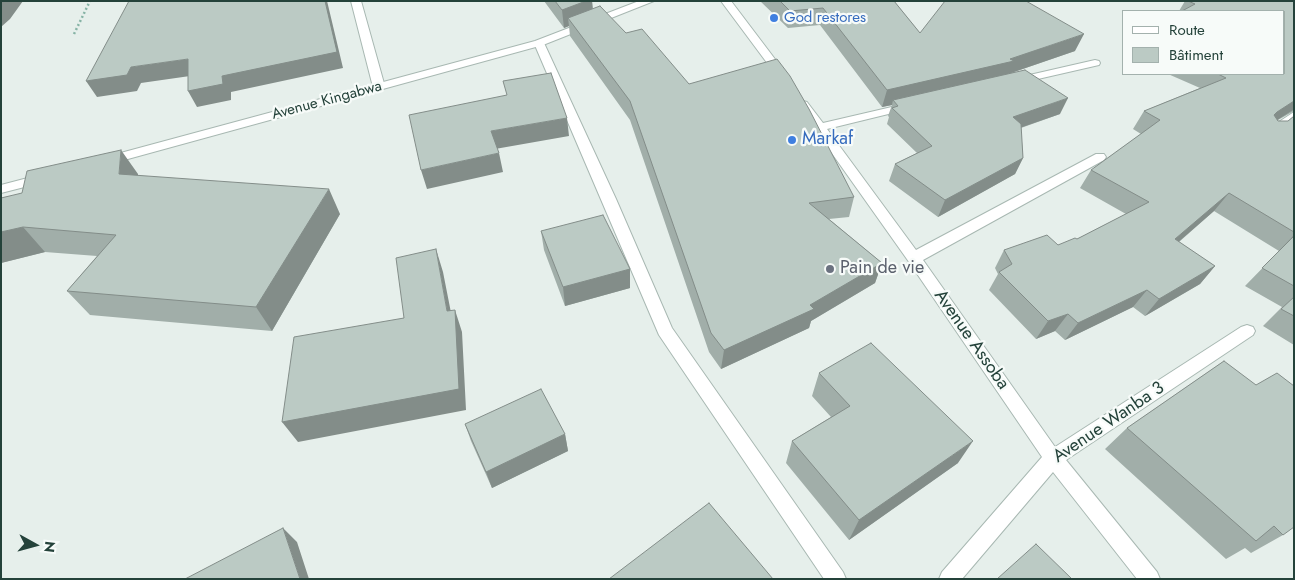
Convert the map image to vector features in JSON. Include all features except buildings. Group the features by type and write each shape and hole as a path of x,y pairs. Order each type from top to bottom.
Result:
{"street":[{"path":"356,1 379,87"},
{"name":"Avenue Kingabwa","path":"96,164 539,43 649,1"},
{"name":"Avenue Assoba","path":"726,1 914,258 1053,458 1150,579"},
{"path":"539,43 610,199 665,331 836,579"},
{"path":"1000,85 1095,62"},
{"path":"820,127 924,102"},
{"path":"1268,134 1294,115"},
{"path":"914,258 1100,157"},
{"path":"1,189 58,174"},
{"name":"Avenue Wanba 3","path":"949,579 1053,458 1247,331"}],"path":[{"path":"74,34 90,1"}],"place":[{"name":"God restores","path":"774,18"},
{"name":"Markaf","path":"792,140"},
{"name":"Pain de vie","path":"830,269"}]}
